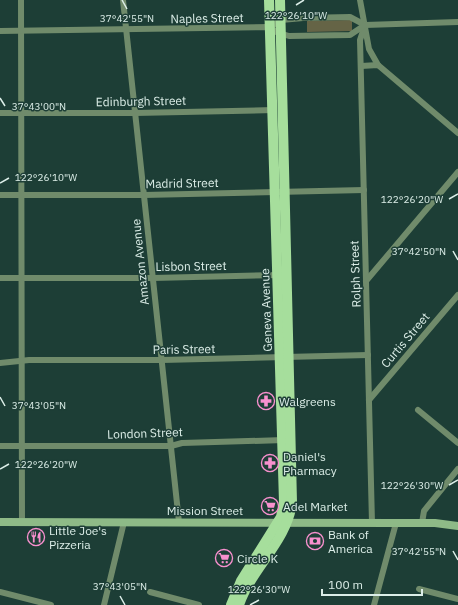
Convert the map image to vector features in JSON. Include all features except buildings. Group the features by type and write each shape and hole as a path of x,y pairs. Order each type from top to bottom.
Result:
{"main road":[{"name":"Geneva Avenue","path":"269,0 270,27 278,110"},
{"name":"Geneva Avenue","path":"240,605 249,583 283,523 287,440 278,110 281,34 280,0"},
{"name":"Mission Street","path":"0,522 422,523 458,526"},
{"name":"Geneva Avenue","path":"230,605 241,581 283,523"}],"street":[{"path":"21,0 20,360 22,522"},
{"name":"Amazon Avenue","path":"123,0 179,522"},
{"name":"Rolph Street","path":"360,0 369,49 378,65"},
{"path":"365,25 350,35 289,36 281,34 270,27 281,20 288,18 350,18 365,25 458,22"},
{"name":"Rolph Street","path":"365,25 360,40 372,523"},
{"name":"Naples Street","path":"0,31 270,27"},
{"path":"361,66 378,65 458,133"},
{"name":"Edinburgh Street","path":"0,113 135,113 278,110"},
{"path":"366,280 458,172"},
{"name":"Madrid Street","path":"0,195 144,195 364,190"},
{"name":"Lisbon Street","path":"0,278 153,278 282,275"},
{"name":"Curtis Street","path":"369,400 458,295"},
{"name":"Paris Street","path":"0,363 14,363 20,360 162,360 368,355"},
{"path":"418,410 458,443"},
{"name":"London Street","path":"0,446 171,446 182,443 287,440"},
{"path":"422,523 424,511 458,469"},
{"path":"104,605 124,522"},
{"path":"374,605 396,523"},
{"path":"419,589 458,599"},
{"path":"0,592 51,605"},
{"path":"150,592 200,605"}],"shaded area":[{"path":"352,20 352,31 307,32 307,21"}],"place":[{"name":"Walgreens","path":"266,401"},
{"name":"Daniel's Pharmacy","path":"270,463"},
{"name":"Adel Market","path":"270,506"},
{"name":"Little Joe's Pizzeria","path":"36,537"},
{"name":"Bank of America","path":"315,541"},
{"name":"Circle K","path":"224,558"}]}
